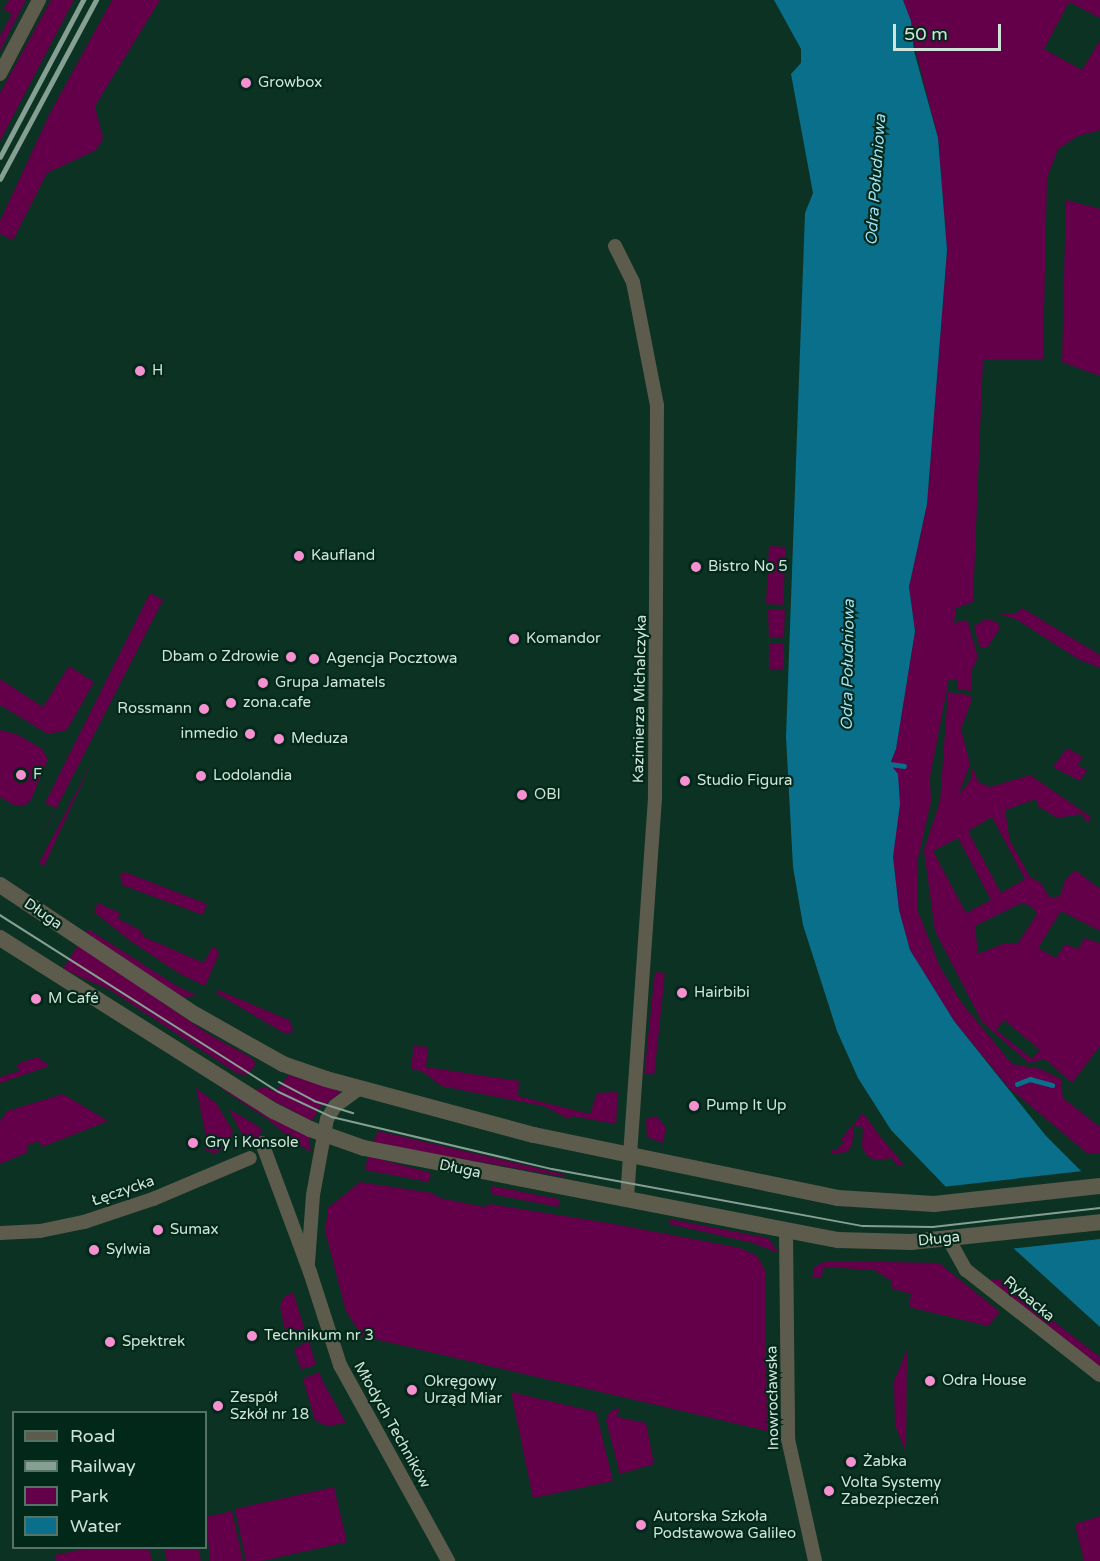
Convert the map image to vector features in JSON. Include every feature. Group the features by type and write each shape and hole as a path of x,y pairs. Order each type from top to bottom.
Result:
{"street":[{"path":"0,74 39,0"},
{"name":"Kazimierza Michalczyka","path":"615,246 633,282 657,405 655,798 627,1200"},
{"name":"Długa","path":"0,885 196,1015 264,1054 299,1071 360,1088 631,1158 838,1198 934,1204 1100,1186"},
{"name":"Długa","path":"0,938 274,1111 324,1134 396,1156 786,1232 872,1243 972,1236 1100,1222"},
{"name":"Młodych Techników","path":"307,1265 313,1195 324,1134 334,1108 360,1088"},
{"name":"Młodych Techników","path":"262,1143 343,1372 448,1561"},
{"name":"Łęczycka","path":"0,1233 40,1231 84,1222 153,1199 250,1158"},
{"name":"Inowrocławska","path":"786,1232 788,1439 814,1561"},
{"name":"Rybacka","path":"948,1238 966,1270 1100,1375"}],"green space":[{"path":"9,0 26,0 0,51 0,36 12,14 3,9"},
{"path":"51,0 74,0 0,141 0,93"},
{"path":"112,0 160,0 95,106 103,139 96,150 47,173 13,240 0,234 0,221 50,113"},
{"path":"903,0 1100,0 1100,18 1069,2 1044,49 1082,70 1100,40 1100,130 1078,136 1058,149 1047,178 1043,360 983,359 973,602 956,608 954,623 967,620 978,657 971,672 971,691 958,689 957,679 949,679 930,777 931,801 917,863 917,909 940,967 961,1002 1012,1064 1041,1069 1061,1079 1063,1098 1100,1127 1100,1154 1087,1153 1009,1088 954,1021 910,950 899,910 893,857 890,764 896,749 915,631 909,587 927,504 947,250 938,138"},
{"path":"1066,200 1100,209 1100,376 1062,362"},
{"path":"769,546 786,547 783,605 766,604"},
{"path":"150,593 163,600 31,858 56,808 45,803"},
{"path":"1022,608 1100,655 1100,668 1078,659 1016,619 999,614 1015,614"},
{"path":"785,609 784,637 769,638 768,610"},
{"path":"986,619 997,622 1000,628 987,648 980,648 974,626"},
{"path":"769,643 783,643 783,669 769,669"},
{"path":"69,666 94,682 67,730 48,734 0,705 0,679 43,707"},
{"path":"948,692 969,695 972,699 961,729 970,764 958,796 971,779 973,767 978,782 990,787 1030,775 1091,817 1088,823 1081,814 1057,818 1038,806 1036,799 1005,810 1010,841 1030,877 1041,883 1050,898 1060,896 1065,880 1075,870 1100,889 1100,931 1061,911 1038,948 1056,958 1065,944 1078,949 1085,938 1100,943 1100,1046 1072,1083 1045,1059 1029,1063 982,1022 935,931 924,850 940,801","holes":["992,817 1025,879 1001,893 968,831","958,838 991,900 966,913 933,851","1021,903 1031,906 1037,914 1018,943 1005,943 978,954 975,926","1004,1020 1040,1050 1032,1059 996,1030"]},
{"path":"0,730 16,734 41,748 48,759 31,800 24,806 14,805 0,797"},
{"path":"1067,748 1083,757 1077,765 1087,770 1080,781 1053,767"},
{"path":"92,762 44,866 39,863"},
{"path":"125,872 207,904 203,915 122,885 120,875"},
{"path":"98,903 120,913 118,919 140,930 144,937 204,963 212,947 216,948 219,954 205,986 180,974 129,940 94,912"},
{"path":"88,929 177,986 198,996 182,997 86,933"},
{"path":"78,945 210,1035 250,1057 256,1063 248,1075 238,1074 110,990 63,969"},
{"path":"655,972 665,973 654,1074 644,1073"},
{"path":"218,990 289,1020 294,1032 284,1033 216,993"},
{"path":"414,1046 428,1047 426,1067 519,1081 518,1096 590,1114 597,1093 618,1092 616,1124 572,1116 569,1119 544,1106 441,1086 422,1071 411,1069"},
{"path":"38,1057 49,1066 0,1083 0,1077 19,1071 17,1064"},
{"path":"289,1075 339,1091 339,1094 319,1108 312,1121 253,1090 266,1087 275,1092"},
{"path":"216,1085 309,1137 311,1152 293,1141 269,1120"},
{"path":"196,1088 216,1103 233,1131 229,1142 215,1154 205,1150 207,1141"},
{"path":"63,1094 108,1121 42,1147 39,1141 26,1146 28,1152 0,1164 0,1121 7,1111"},
{"path":"229,1109 261,1128 259,1144 249,1148"},
{"path":"863,1113 905,1166 898,1166 891,1158 876,1160 867,1156 862,1146 863,1127 854,1126 852,1146 847,1152 830,1154 833,1149 836,1151 844,1142 841,1139"},
{"path":"656,1116 666,1127 663,1143 647,1137 646,1119"},
{"path":"378,1131 563,1174 565,1177 373,1143"},
{"path":"368,1156 431,1173 429,1182 365,1170"},
{"path":"360,1182 432,1193 440,1198 484,1207 490,1204 614,1224 740,1248 757,1256 765,1270 767,1431 362,1336 346,1311 325,1231 328,1208"},
{"path":"492,1186 560,1199 558,1207 490,1194"},
{"path":"669,1219 768,1238 779,1253 753,1243 669,1224"},
{"path":"827,1261 939,1263 1000,1312 988,1326 909,1307 911,1294 891,1288 892,1281 874,1270 823,1267 822,1277 812,1278 814,1267"},
{"path":"988,1279 999,1279 1100,1357 1100,1367"},
{"path":"293,1292 306,1334 293,1338 286,1333 280,1307 283,1298"},
{"path":"309,1341 316,1365 301,1369 294,1349"},
{"path":"907,1350 906,1452 895,1425 894,1381"},
{"path":"319,1372 346,1423 327,1426 315,1420 303,1379"},
{"path":"511,1392 596,1412 613,1481 533,1498"},
{"path":"620,1408 617,1417 646,1423 654,1464 620,1474 606,1420 610,1411"},
{"path":"334,1487 347,1542 262,1561 246,1561 235,1509"},
{"path":"232,1511 243,1561 210,1561 207,1517"},
{"path":"1100,1516 1100,1561 1084,1561 1075,1524"},
{"path":"84,1549 149,1549 152,1561 56,1561 55,1555"},
{"path":"164,1549 198,1549 201,1561 167,1561"}],"water":[{"name":"Odra Południowa","path":"774,0 903,0 911,21 914,51 938,138 947,250 927,504 909,587 915,631 896,749 890,764 898,774 900,804 893,857 899,910 910,950 954,1021 1046,1136 1100,1190 1100,1327 945,1186 891,1130 858,1078 837,1031 803,925 793,867 786,737 805,213 813,193 791,74 801,63 801,49"}],"pier":[{"path":"1083,1171 1100,1186 1100,1239 1010,1249 942,1187"}],"waterway":[{"path":"890,764 904,766"},
{"path":"1017,1084 1030,1079 1052,1085"}],"tram line":[{"path":"0,915 279,1092 332,1117 552,1169 863,1226 933,1227 1100,1208"},
{"path":"279,1082 314,1101 353,1113"}],"railway":[{"path":"0,157 83,0"},
{"path":"0,179 96,0"}],"place":[{"name":"Growbox","path":"246,83"},
{"name":"H","path":"140,371"},
{"name":"Kaufland","path":"299,556"},
{"name":"Bistro No 5","path":"696,567"},
{"name":"Komandor","path":"514,639"},
{"name":"Dbam o Zdrowie","path":"291,657"},
{"name":"Agencja Pocztowa","path":"314,659"},
{"name":"Grupa Jamatels","path":"263,683"},
{"name":"zona.cafe","path":"231,703"},
{"name":"Rossmann","path":"204,709"},
{"name":"inmedio","path":"250,734"},
{"name":"Meduza","path":"279,739"},
{"name":"F","path":"21,775"},
{"name":"Lodolandia","path":"201,776"},
{"name":"Studio Figura","path":"685,781"},
{"name":"OBI","path":"522,795"},
{"name":"Hairbibi","path":"682,993"},
{"name":"M Café","path":"36,999"},
{"name":"Pump It Up","path":"694,1106"},
{"name":"Gry i Konsole","path":"193,1143"},
{"name":"Sumax","path":"158,1230"},
{"name":"Sylwia","path":"94,1250"},
{"name":"Technikum nr 3","path":"252,1336"},
{"name":"Spektrek","path":"110,1342"},
{"name":"Odra House","path":"930,1381"},
{"name":"Okręgowy Urząd Miar","path":"412,1390"},
{"name":"Zespół Szkół nr 18","path":"218,1406"},
{"name":"Żabka","path":"851,1462"},
{"name":"Volta Systemy Zabezpieczeń","path":"829,1491"},
{"name":"Autorska Szkoła Podstawowa Galileo","path":"641,1525"}]}
